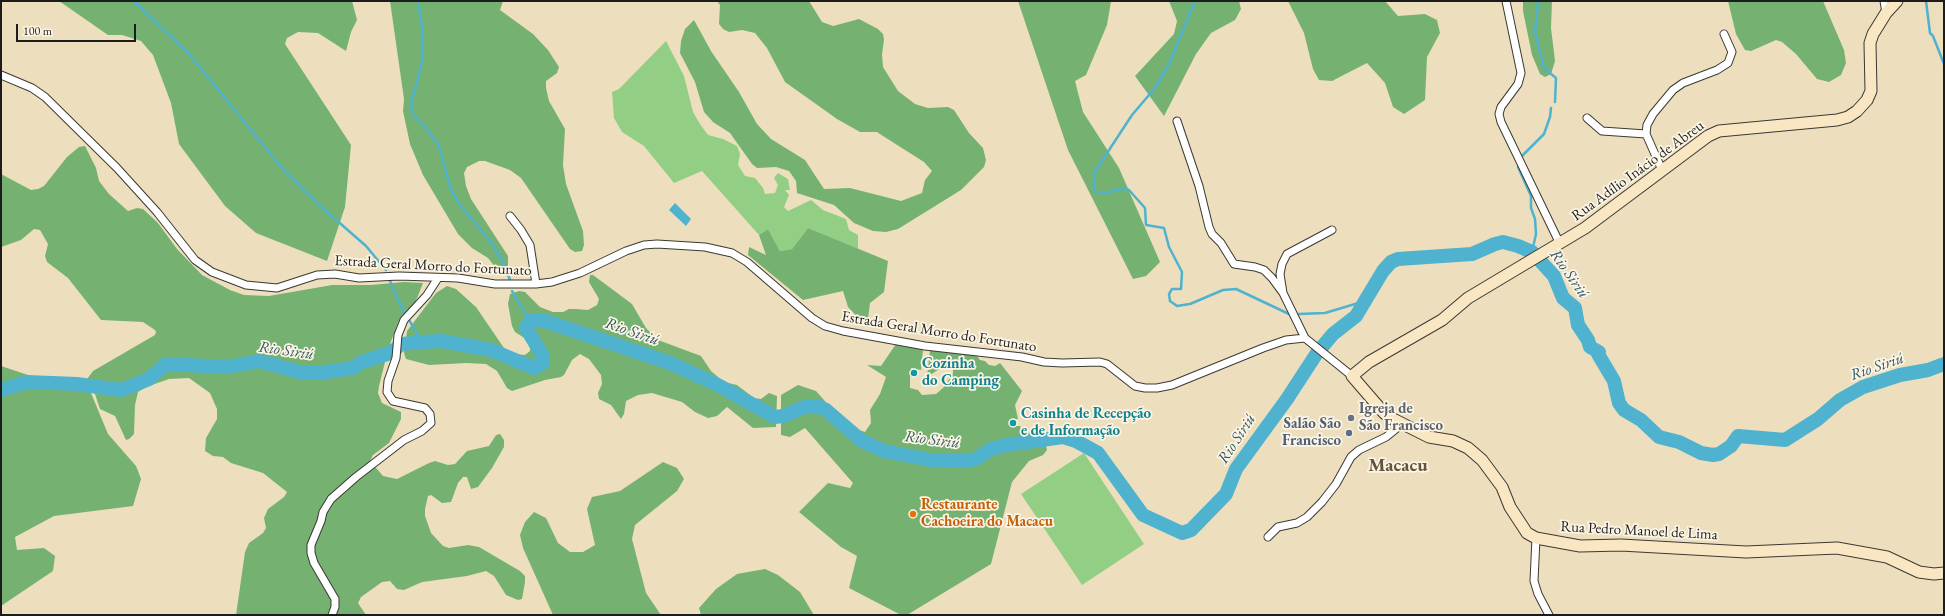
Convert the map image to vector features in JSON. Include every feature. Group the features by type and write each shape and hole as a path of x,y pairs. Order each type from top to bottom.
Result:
{"street":[{"path":"1506,1 1521,73 1518,84 1501,107 1499,114 1500,122 1560,244"},
{"path":"1884,1 1886,13"},
{"name":"Rua Adílio Inácio de Abreu","path":"1352,376 1369,362 1442,320 1468,298 1585,228 1708,136 1719,131 1837,120 1848,117 1857,111 1871,91 1870,43 1872,34 1886,13 1897,1"},
{"path":"1662,170 1646,134 1649,120 1673,90 1683,83 1718,70 1728,63 1732,52 1724,34"},
{"name":"Estrada Geral Morro do Fortunato","path":"1,75 32,88 45,97 117,168 157,212 195,260 212,272 246,285 277,288 317,275 335,274 359,278 399,276 458,278 495,284 536,284 552,282 580,273 626,251 644,245 657,244 716,248 732,253 747,262 812,318 825,326 925,346 1022,357 1044,362 1100,362 1107,364 1135,386 1145,388 1157,388 1172,385 1262,348 1286,340 1305,338"},
{"path":"1587,118 1602,130 1646,134"},
{"path":"1177,121 1199,186 1209,227 1212,234 1221,243 1234,264 1264,270 1283,293 1305,338 1352,376 1384,413 1402,424 1429,437 1453,441 1468,448 1482,460 1502,487 1510,507 1526,533 1536,538 1534,581 1538,594 1549,615"},
{"path":"510,216 530,245 536,284"},
{"path":"1283,293 1280,274 1282,264 1287,254 1332,230"},
{"path":"332,615 335,607 334,593 321,576 311,552 311,545 321,521 322,512 331,499 356,477 404,440 422,431 431,423 430,414 425,408 393,400 388,392 388,381 396,354 396,344 404,320 427,295 438,278"},
{"path":"1268,537 1278,527 1297,522 1307,517 1322,502 1336,484 1352,457 1359,450 1386,437 1402,424"},
{"name":"Rua Pedro Manoel de Lima","path":"1536,538 1580,546 1621,545 1746,552 1837,548 1887,557 1919,572 1934,574 1944,573"}],"green space":[{"path":"59,1 352,1 357,20 351,32 346,51 318,33 298,32 287,38 285,44 351,145 345,207 327,261 256,233 225,206 179,144 171,103 153,55 141,41 122,35 108,35"},
{"path":"390,1 503,1 500,10 533,34 548,50 559,67 557,73 546,81 546,88 549,101 565,129 563,165 566,184 583,231 584,245 582,251 575,252 570,249 521,178 510,170 485,161 479,161 467,167 464,173 466,186 471,199 508,256 508,270 500,273 488,258 472,248 458,234 423,175 410,144 403,111 404,99"},
{"path":"717,1 809,1 822,22 833,26 859,19 878,29 883,34 884,40 882,54 883,67 898,91 915,104 928,108 948,107 954,110 969,133 983,148 986,160 984,167 961,190 898,229 886,232 873,231 854,223 834,205 797,193 796,181 789,171 776,167 757,168 752,164 730,133 713,122 704,112 695,82 680,53 681,41 685,29 694,20 711,51 739,92 757,124 771,139 805,160 824,189 850,188 901,201 922,193 925,180 932,171 924,162 877,132 860,132 837,119 785,82 767,48 755,33 742,30 729,32 723,29 719,24 720,5"},
{"path":"1018,1 1111,1 1107,25 1086,75 1075,81 1083,112 1119,168 1160,262 1146,276 1133,279 1068,150"},
{"path":"1169,1 1239,1 1241,9 1235,20 1211,33 1196,54 1164,116 1135,76 1174,34 1177,21"},
{"path":"1288,1 1385,1 1398,16 1425,14 1437,20 1440,33 1427,57 1425,100 1404,114 1393,107 1385,83 1367,63 1332,81 1319,80 1313,69 1304,33"},
{"path":"1523,1 1552,1 1551,28 1555,61 1551,74 1545,77 1540,74 1532,55 1523,11"},
{"path":"1728,1 1823,1 1844,50 1846,63 1841,75 1829,82 1817,79 1796,54 1782,42 1776,40 1751,51 1745,50 1736,34"},
{"path":"666,41 684,76 693,112 700,124 708,135 723,139 737,146 740,154 738,165 745,176 755,178 763,188 765,194 775,193 778,185 774,178 778,173 788,179 790,190 785,190 789,195 784,207 788,211 811,200 823,210 846,219 849,230 858,235 858,249 808,228 792,249 780,251 768,229 759,235 702,171 674,183 644,146 622,132 614,118 612,92 619,89"},
{"path":"85,146 96,168 99,181 109,194 128,211 137,208 143,209 158,223 177,249 202,275 230,290 244,295 269,296 332,285 371,285 404,282 423,283 414,306 403,314 398,322 388,350 379,386 378,393 382,403 401,412 401,419 389,443 373,455 370,461 383,476 397,479 435,461 448,465 455,464 467,451 489,446 496,435 500,434 504,440 504,447 492,468 478,487 471,489 467,477 463,477 458,483 451,502 442,503 431,495 428,496 425,516 431,533 443,546 449,548 468,545 479,547 520,571 525,576 522,599 518,600 506,595 494,576 486,571 467,576 422,582 404,590 397,589 390,581 382,582 361,597 358,603 366,615 236,615 245,552 249,543 263,533 266,528 264,518 268,509 284,497 287,492 263,473 231,463 223,457 213,456 205,451 206,438 217,419 217,409 210,393 189,378 169,379 146,387 138,392 135,405 134,434 126,440 115,416 100,409 95,394 85,382 93,371 155,335 155,330 143,322 101,320 68,278 47,262 45,256 48,244 40,230 34,229 21,240 1,247 1,174 31,190 38,189 44,186 67,157 79,147"},
{"path":"808,228 888,261 884,292 870,303 867,327 848,307 843,291 803,300 748,255 749,247 766,255 759,235 768,229 780,251 792,249"},
{"path":"590,275 593,275 632,304 646,328 658,340 701,356 711,371 724,382 737,385 754,398 761,399 769,393 777,396 776,427 753,428 727,407 717,416 708,418 695,412 682,402 652,393 638,395 626,401 624,414 621,419 611,405 599,399 598,393 602,384 601,375 589,359 580,354 572,360 564,375 561,377 545,380 512,391 507,388 497,371 486,364 466,363 429,365 406,359 404,353 407,331 436,293 447,286 456,289 476,307 504,348 515,354 525,355 530,351 530,348 526,339 515,332 512,326 508,304 510,294 519,291 525,292 540,307 553,312 563,312 569,309 588,310 597,305 599,299 589,282"},
{"path":"896,344 923,349 921,370 911,368 910,379 910,388 918,390 922,395 936,394 944,387 953,373 953,367 944,366 927,377 930,350 977,356 980,360 985,361 989,365 995,366 1000,363 1022,391 1015,405 1018,419 1010,420 1010,426 1020,426 1023,433 1043,432 1047,450 1043,455 1029,461 1012,482 991,564 907,615 901,615 849,588 857,556 841,547 799,512 828,483 850,488 853,483 805,428 790,437 781,435 781,395 798,385 816,391 847,426 865,432 871,423 870,410 880,394 886,377 867,365 881,366"},
{"path":"1,366 49,382 78,385 91,393 108,434 136,466 141,479 133,506 54,516 15,537 17,550 44,548 55,556 53,571 1,606"},
{"path":"1084,453 1144,544 1082,585 1021,494"},
{"path":"663,462 677,468 684,479 677,491 635,525 632,539 646,593 661,615 553,615 523,548 520,535 525,522 534,512 546,518 558,543 570,552 583,552 595,545 587,509 592,497 620,491"},
{"path":"765,569 778,575 800,592 814,615 701,615 699,608 716,589 737,574"}],"water":[{"path":"675,203 691,219 686,226 669,210"},
{"path":"916,451 922,452 927,456 930,464 916,461"}],"waterway":[{"path":"134,1 189,54 282,168 318,204 366,246 386,270"},
{"path":"418,1 422,27 422,61 411,105 413,115 427,129 439,146 451,190 460,205 491,242 503,261 510,280"},
{"path":"1195,1 1169,64 1155,88 1132,115 1094,173 1095,178 1093,186 1096,192 1105,193 1125,188 1129,190 1145,208 1146,225 1164,228 1169,247 1182,272 1181,289 1172,289 1169,294 1170,301 1177,306 1190,304 1223,290 1236,289 1289,314"},
{"path":"1538,1 1535,32 1544,68 1556,78 1555,102"},
{"path":"1926,1 1930,33 1933,36 1944,64"},
{"path":"1521,157 1544,134 1550,117 1551,108"},
{"path":"1518,167 1531,196 1531,208 1535,219 1536,234 1532,252"},
{"name":"Rio Siriú","path":"1,390 27,382 77,384 120,390 149,379 166,364 228,367 259,361 299,372 320,373 353,368 362,362 390,353 402,344 441,341 491,350 534,368 543,363 543,356 526,328 530,321 542,320 670,363 718,385 775,417 783,416 807,406 817,406 826,410 862,441 884,451 930,460 966,461 976,459 991,449 1006,445 1063,437 1076,441 1098,453 1143,515 1182,533 1191,530 1226,494 1236,469 1287,399 1317,353 1333,334 1356,316 1383,271 1391,262 1398,259 1472,254 1503,242 1532,252 1554,276 1563,298 1575,308 1578,325 1588,340 1590,347 1599,352 1598,354 1614,381 1619,403 1624,410 1641,420 1659,437 1679,442 1701,453 1713,455 1719,454 1731,446 1738,436 1785,440 1818,419 1840,400 1863,387 1900,375 1928,370 1944,364"},
{"path":"390,281 405,315"},
{"path":"512,291 530,321"},
{"path":"1299,314 1325,313 1365,301"},
{"path":"409,320 422,342"}],"place":[{"name":"Cozinha do Camping","path":"914,373"},
{"name":"Igreja de São Francisco","path":"1351,418"},
{"name":"Casinha de Recepção e de Informação","path":"1013,423"},
{"name":"Salão São Francisco","path":"1349,433"},
{"name":"Restaurante Cachoeira do Macacu","path":"913,514"}],"district":[{"name":"Macacu","path":"1398,466"}]}
